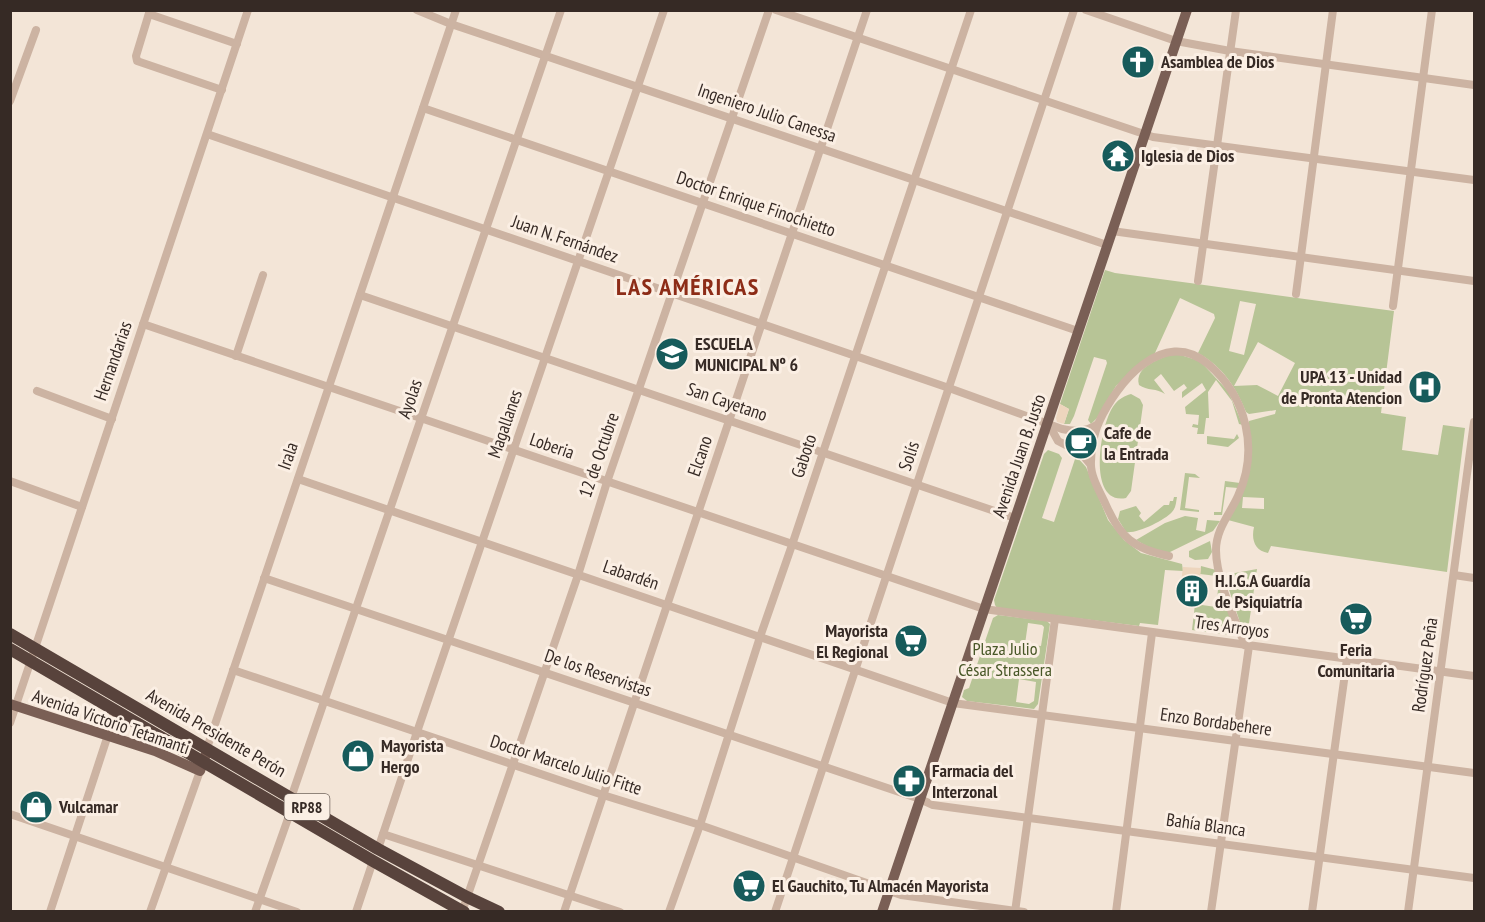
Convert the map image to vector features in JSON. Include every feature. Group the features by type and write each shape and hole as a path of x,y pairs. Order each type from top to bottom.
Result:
{"highway":[{"name":"Avenida Presidente Perón","path":"10,634 378,849 499,912"},
{"name":"Avenida Presidente Perón","path":"10,649 202,767 290,813 463,911"}],"main road":[{"name":"Avenida Juan B. Justo","path":"882,912 1187,10"},
{"name":"Avenida Victorio Tetamanti","path":"13,705 202,767"},
{"name":"Irala","path":"202,767 207,748"}],"street":[{"name":"Hernandarias","path":"10,723 13,705 31,661 248,10"},
{"name":"Ingeniero Julio Canessa","path":"417,10 545,56 1107,246"},
{"name":"Irala","path":"207,748 456,10"},
{"name":"Ayolas","path":"291,798 561,10"},
{"name":"Magallanes","path":"378,849 664,10"},
{"name":"12 de Octubre","path":"463,911 769,10"},
{"path":"776,10 1145,134 1217,146 1474,180"},
{"name":"Elcano","path":"564,912 867,10"},
{"name":"Gaboto","path":"669,912 971,10"},
{"name":"Solís","path":"775,912 1074,10"},
{"path":"1086,10 1176,41 1230,51 1474,85"},
{"path":"1198,281 1236,10"},
{"path":"1296,294 1333,10"},
{"path":"1392,306 1432,10"},
{"path":"222,90 137,61 136,56 149,12 237,44"},
{"path":"10,101 36,30"},
{"name":"Doctor Enrique Finochietto","path":"423,108 1078,331"},
{"name":"Juan N. Fernández","path":"207,134 1068,430"},
{"path":"1112,231 1474,280"},
{"path":"237,356 262,275"},
{"name":"San Cayetano","path":"360,295 1015,518"},
{"name":"Loberia","path":"143,324 984,609"},
{"path":"1090,464 1098,424 1111,400 1137,370 1151,359 1169,351 1186,352 1201,358 1220,376 1232,392 1245,418 1249,453 1242,488 1218,532 1216,549 1218,567 1247,645 1211,912"},
{"path":"37,391 112,418"},
{"path":"1048,423 1058,441 1081,453 1090,464 1105,502 1122,534 1140,549 1169,556"},
{"name":"Rodríguez Peña","path":"1408,912 1454,575 1471,476 1474,423"},
{"path":"1063,445 1068,430 1082,431 1098,424"},
{"name":"Labardén","path":"298,479 953,703"},
{"path":"10,481 82,507"},
{"path":"1454,575 1474,578"},
{"name":"De los Reservistas","path":"264,578 729,733 920,799 933,806"},
{"name":"Tres Arroyos","path":"984,609 1474,676"},
{"path":"1018,911 1055,619"},
{"path":"1116,912 1152,633"},
{"path":"1312,912 1347,659"},
{"name":"Doctor Marcelo Julio Fitte","path":"233,670 603,795 700,825 792,859 901,895 1018,911"},
{"name":"Enzo Bordabehere","path":"953,703 1474,773"},
{"path":"50,912 114,711"},
{"name":"Irala","path":"150,912 202,767"},
{"name":"Bahía Blanca","path":"933,806 1474,878"},
{"path":"255,912 290,813"},
{"path":"10,814 297,912"},
{"path":"383,834 620,912"},
{"path":"356,912 373,861"}],"green space":[{"path":"1105,270 1394,311 1381,413 1406,417 1402,450 1438,455 1443,425 1465,428 1447,572 1271,546 1268,553 1260,550 1255,544 1254,527 1228,520 1241,496 1249,421 1275,414 1276,410 1249,414 1246,412 1227,378 1214,364 1198,353 1215,318 1214,314 1180,298 1155,353 1116,386 1091,424 1088,420 1107,363 1106,360 1094,357 1070,424 1064,424 1069,409 1060,404","holes":["1240,301 1256,304 1244,355 1229,351","1258,342 1295,363 1278,396 1257,385 1234,386","1243,497 1264,498 1264,509 1242,508"]},
{"path":"1174,353 1200,361 1228,391 1243,425 1239,424 1232,401 1216,380 1208,392 1209,418 1206,418 1204,434 1197,434 1198,428 1192,427 1193,424 1198,425 1199,415 1186,414 1185,407 1206,390 1202,383 1182,398 1182,392 1187,388 1184,384 1174,391 1161,374 1154,380 1165,394 1139,385 1139,378 1144,368"},
{"path":"1131,394 1140,399 1143,405 1131,491 1126,498 1113,497 1105,489 1101,476 1101,443 1115,404"},
{"path":"1237,434 1239,438 1228,447 1207,444 1207,436 1234,439"},
{"path":"1048,450 1059,454 1062,458 1042,518 1054,522 1076,456 1086,467 1108,520 1124,540 1141,553 1182,564 1183,571 1165,570 1158,625 1140,623 1139,626 997,608 995,605 994,600 1044,454"},
{"path":"1185,473 1195,474 1200,478 1189,477 1185,508 1199,510 1199,512 1180,510"},
{"path":"1225,481 1240,483 1238,488 1226,487 1222,515 1214,515 1214,512 1221,512"},
{"path":"1174,497 1177,497 1172,512 1144,529 1126,532 1118,519 1120,511 1136,506 1144,522 1164,505 1169,505"},
{"path":"1185,516 1198,518 1196,530 1205,532 1207,520 1220,521 1213,531 1168,553 1150,548 1136,540 1165,523"},
{"path":"1210,541 1212,552 1208,559 1195,560 1189,557 1189,551"},
{"path":"1201,566 1216,570 1239,636 1192,630 1195,604 1216,607 1219,581 1217,576 1200,574"},
{"path":"1257,569 1247,637 1245,637 1224,575"},
{"name":"Plaza Julio César Strassera","path":"998,615 1047,621 1050,624 1038,704 1034,709 967,701 962,697 964,690 969,688 993,618","holes":["1028,623 1044,627 1041,646 1025,644","1019,679 1036,682 1034,701 1029,704 1016,702"]}],"shaded area":[{"path":"1060,404 1069,409 1064,424 1057,422 1056,418"},
{"path":"1183,567 1201,568 1200,578 1189,577 1188,584 1181,583"}],"place":[{"name":"Asamblea de Dios","path":"1138,62"},
{"name":"Iglesia de Dios","path":"1118,156"},
{"name":"ESCUELA MUNICIPAL Nº 6","path":"672,354"},
{"name":"UPA 13 - Unidad de Pronta Atencion","path":"1425,387"},
{"name":"Cafe de la Entrada","path":"1081,443"},
{"name":"H.I.G.A Guardía de Psiquiatría","path":"1192,591"},
{"name":"Feria Comunitaria","path":"1356,619"},
{"name":"Mayorista El Regional","path":"911,641"},
{"name":"Mayorista Hergo","path":"358,756"},
{"name":"Farmacia del Interzonal","path":"909,781"},
{"name":"Vulcamar","path":"36,807"},
{"name":"El Gauchito, Tu Almacén Mayorista","path":"749,886"}],"district":[{"name":"LAS AMÉRICAS","path":"688,287"}]}
